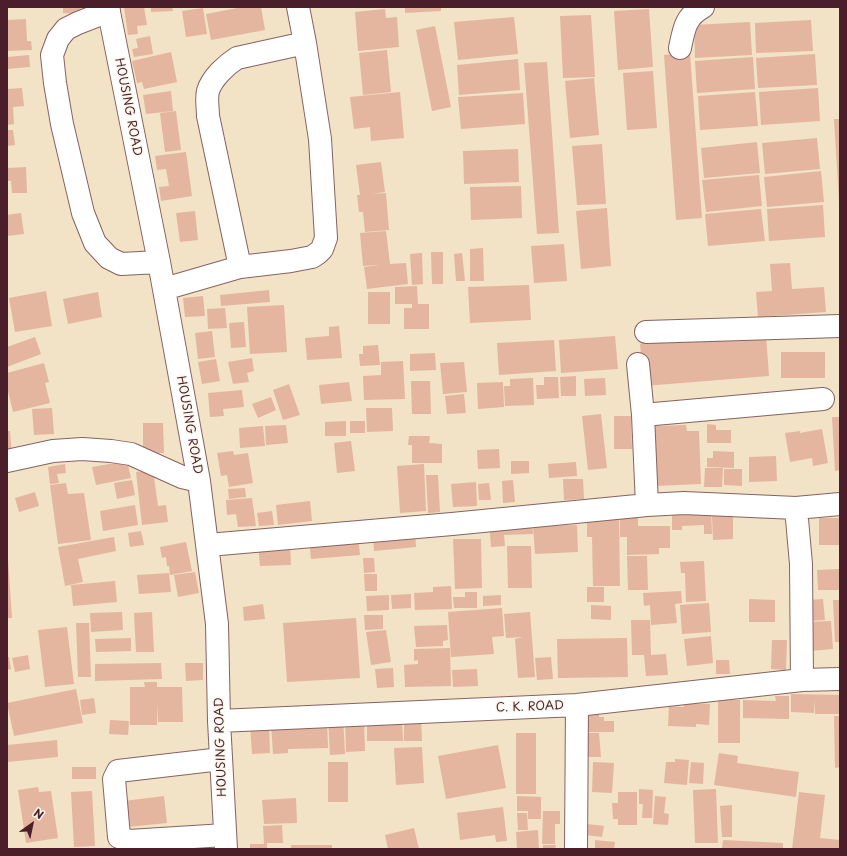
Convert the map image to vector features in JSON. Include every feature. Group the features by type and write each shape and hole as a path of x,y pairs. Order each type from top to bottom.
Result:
{"street":[{"path":"164,289 240,267 312,257 322,249 326,238 320,139 298,7"},
{"path":"680,48 685,25 691,16 703,7"},
{"path":"109,9 66,29 58,39 52,54 62,124 83,213 95,243 109,258 121,264 159,262"},
{"name":"HOUSING ROAD","path":"109,9 159,262 200,481 217,624 219,720 225,842"},
{"path":"240,267 208,116 208,91 222,70 237,58 305,43"},
{"path":"646,332 840,326"},
{"path":"638,364 643,415 647,505"},
{"path":"643,415 823,399"},
{"path":"7,461 53,451 82,449 111,451 131,454 182,477 200,481"},
{"path":"208,545 452,524 647,505 684,503 796,508 840,504"},
{"path":"796,508 801,564 802,680"},
{"name":"C. K. ROAD","path":"219,720 577,705 802,680 840,680"},
{"path":"576,849 577,705"},
{"path":"221,759 118,771 114,779 119,837 129,841 225,842"}],"building":[{"path":"63,7 81,7 80,14 63,13"},
{"path":"124,7 144,7 147,25 137,26 138,34 128,35"},
{"path":"151,7 172,7 173,11 151,12"},
{"path":"243,7 261,7 265,30 211,40 206,14"},
{"path":"405,7 444,8 441,8 441,11 405,13"},
{"path":"203,8 207,34 186,37 182,11"},
{"path":"385,9 386,18 397,17 399,47 358,51 355,12"},
{"path":"649,9 653,67 618,70 614,11"},
{"path":"591,15 595,77 563,78 560,16"},
{"path":"514,17 518,54 458,60 454,22"},
{"path":"26,19 27,41 31,41 32,50 7,51 7,20"},
{"path":"811,20 813,51 756,53 755,23"},
{"path":"750,22 752,55 695,58 694,25"},
{"path":"435,26 451,107 432,111 416,30"},
{"path":"150,36 153,54 134,57 132,49 138,48 136,39"},
{"path":"387,50 391,92 363,95 359,53"},
{"path":"171,52 177,82 144,89 142,82 137,83 132,61"},
{"path":"690,53 702,218 676,220 664,55"},
{"path":"815,54 817,85 758,88 756,58"},
{"path":"29,55 30,67 7,69 7,57"},
{"path":"753,57 755,89 697,93 695,61"},
{"path":"518,59 520,90 459,95 457,65"},
{"path":"547,62 559,233 537,234 524,63"},
{"path":"653,71 657,128 627,130 623,73"},
{"path":"594,78 599,135 570,138 565,81"},
{"path":"22,88 24,106 13,107 14,124 7,125 7,89"},
{"path":"818,88 820,121 761,125 759,92"},
{"path":"171,91 173,111 146,114 143,95"},
{"path":"400,92 404,138 371,141 370,127 354,129 350,97"},
{"path":"755,92 758,126 700,130 698,96"},
{"path":"523,93 525,124 461,129 458,97"},
{"path":"176,111 181,150 165,152 160,113"},
{"path":"834,119 840,119 840,201 839,201"},
{"path":"7,130 13,130 15,145 7,146"},
{"path":"817,138 820,169 765,174 762,143"},
{"path":"757,142 760,173 704,178 701,148"},
{"path":"602,144 606,204 577,205 572,146"},
{"path":"518,149 519,182 464,184 463,151"},
{"path":"186,152 192,196 161,201 159,187 169,186 166,169 157,170 155,156"},
{"path":"381,162 385,192 372,194 386,193 389,230 365,232 363,212 359,212 357,195 360,195 356,165"},
{"path":"26,167 27,193 12,193 11,181 8,181 8,168"},
{"path":"821,171 824,202 767,207 764,177"},
{"path":"759,175 762,206 706,212 702,180"},
{"path":"521,186 522,218 471,220 470,187"},
{"path":"823,205 825,237 769,241 767,209"},
{"path":"607,208 611,266 581,269 576,211"},
{"path":"761,209 765,241 708,246 705,214"},
{"path":"195,211 198,240 180,242 176,213"},
{"path":"21,213 24,234 7,236 7,215"},
{"path":"386,231 390,264 406,263 408,284 367,289 364,267 379,265 363,266 360,233"},
{"path":"564,244 567,281 534,283 531,246"},
{"path":"483,248 484,281 470,281 470,249"},
{"path":"431,252 443,252 443,284 432,284"},
{"path":"422,253 423,284 412,285 410,254"},
{"path":"462,253 465,281 456,281 454,254"},
{"path":"790,263 792,289 824,287 826,312 758,317 756,292 772,291 770,264"},
{"path":"529,285 531,320 470,323 468,287"},
{"path":"417,286 418,304 429,304 429,329 404,329 404,308 412,308 412,304 395,304 395,287"},
{"path":"269,290 270,302 221,306 220,295"},
{"path":"46,291 52,326 15,332 9,298"},
{"path":"98,292 102,317 68,324 63,299"},
{"path":"368,292 390,292 390,324 368,324"},
{"path":"203,296 205,316 185,317 183,298"},
{"path":"284,305 287,352 250,354 247,307"},
{"path":"225,308 227,328 208,329 207,309"},
{"path":"244,322 246,347 231,348 229,323"},
{"path":"339,326 342,358 307,360 305,338 329,336 329,327"},
{"path":"212,331 215,357 198,359 195,333"},
{"path":"766,335 769,376 644,386 640,344"},
{"path":"615,336 618,369 561,373 559,340"},
{"path":"35,337 41,354 7,367 7,347"},
{"path":"554,340 556,371 499,375 497,343"},
{"path":"378,345 380,365 360,366 359,354 363,354 363,346"},
{"path":"781,352 825,352 825,378 781,378"},
{"path":"435,353 436,370 410,371 410,354"},
{"path":"252,358 254,371 247,373 249,382 233,384 228,362"},
{"path":"216,359 220,381 202,384 198,362"},
{"path":"403,361 405,399 364,400 363,376 381,375 381,362"},
{"path":"464,362 467,392 443,394 440,363"},
{"path":"44,363 49,382 45,383 50,403 13,412 7,387 7,373"},
{"path":"576,376 576,396 561,396 560,377"},
{"path":"544,377 558,377 559,398 537,399 536,385 544,385"},
{"path":"533,378 534,405 505,406 504,386 510,386 510,379"},
{"path":"605,378 606,395 585,396 584,379"},
{"path":"411,381 430,381 431,414 412,414"},
{"path":"349,382 352,401 321,404 319,385"},
{"path":"503,382 504,407 478,409 477,383"},
{"path":"289,384 300,415 283,420 273,390"},
{"path":"242,390 244,407 223,409 224,416 210,417 208,393"},
{"path":"464,394 466,413 447,414 445,396"},
{"path":"271,397 276,410 258,418 252,404"},
{"path":"52,408 54,434 34,435 32,409"},
{"path":"366,408 392,408 393,431 367,432"},
{"path":"601,414 607,468 588,470 582,416"},
{"path":"614,416 631,416 632,449 614,449"},
{"path":"832,417 840,417 840,470 835,471"},
{"path":"346,421 346,436 325,436 325,422"},
{"path":"350,421 365,421 365,433 350,433"},
{"path":"143,423 163,423 164,453 143,453"},
{"path":"707,424 716,425 716,430 731,430 731,443 707,443"},
{"path":"286,425 288,443 266,445 265,426"},
{"path":"686,425 687,431 699,431 701,484 655,486 653,426"},
{"path":"263,426 265,446 240,448 239,428"},
{"path":"822,429 828,463 813,466 812,458 790,462 785,433 800,431 800,433"},
{"path":"7,431 10,431 12,456 7,457"},
{"path":"409,436 430,436 429,443 442,444 442,463 412,463 412,445 408,445"},
{"path":"351,441 355,471 337,473 334,443"},
{"path":"499,449 500,468 478,469 477,450"},
{"path":"233,451 234,455 248,453 253,483 229,487 227,475 221,476 217,453"},
{"path":"713,451 734,452 734,468 707,467 707,458 713,458"},
{"path":"776,456 777,481 749,482 749,457"},
{"path":"127,461 131,478 96,485 92,467"},
{"path":"511,461 529,461 529,473 511,474"},
{"path":"576,462 577,476 549,478 548,464"},
{"path":"65,464 66,473 57,474 59,483 50,484 48,467"},
{"path":"424,464 426,511 400,513 397,466"},
{"path":"705,468 723,468 722,487 704,487"},
{"path":"724,469 742,469 742,486 724,485"},
{"path":"153,470 158,506 166,505 168,522 142,525 136,472"},
{"path":"426,475 438,475 440,512 428,513"},
{"path":"563,479 583,479 584,499 564,500"},
{"path":"132,480 135,495 117,499 114,483"},
{"path":"513,480 515,502 503,503 502,481"},
{"path":"476,482 477,506 453,507 451,484"},
{"path":"66,483 68,494 84,493 91,540 58,544 50,485"},
{"path":"489,483 491,500 479,500 478,484"},
{"path":"245,488 246,497 229,499 228,489"},
{"path":"35,492 39,506 19,512 15,498"},
{"path":"252,498 256,526 238,527 236,514 227,515 226,500"},
{"path":"310,501 312,521 278,525 276,505"},
{"path":"135,505 138,525 103,531 100,511"},
{"path":"711,508 712,534 704,534 704,525 682,526 682,530 672,530 672,509"},
{"path":"272,511 274,525 259,526 257,513"},
{"path":"620,512 638,512 638,526 670,526 670,548 659,548 659,554 627,555 627,537 620,537"},
{"path":"733,515 733,539 713,540 712,516"},
{"path":"587,516 619,516 620,586 593,586 592,537 587,537"},
{"path":"819,518 840,518 840,545 819,545"},
{"path":"532,519 533,534 504,535 505,546 491,547 489,522"},
{"path":"577,525 578,552 535,554 533,526"},
{"path":"141,531 144,545 130,547 128,533"},
{"path":"415,532 416,547 374,551 373,535"},
{"path":"358,535 360,555 311,559 309,539"},
{"path":"114,537 116,551 78,559 83,582 65,586 58,547"},
{"path":"453,539 481,539 482,588 455,589"},
{"path":"186,542 192,571 170,575 166,557 162,558 160,547"},
{"path":"290,543 291,565 260,566 258,544"},
{"path":"507,546 531,546 532,588 508,588"},
{"path":"627,556 647,556 648,590 628,590"},
{"path":"363,558 374,558 375,572 364,573"},
{"path":"8,559 12,618 7,618"},
{"path":"704,561 706,601 686,602 685,573 681,573 680,562"},
{"path":"839,569 840,590 818,590 817,570"},
{"path":"195,572 199,593 178,597 174,575"},
{"path":"169,573 171,592 139,594 137,575"},
{"path":"364,574 377,574 377,591 365,591"},
{"path":"115,581 117,602 73,606 71,585"},
{"path":"451,586 452,609 415,610 414,593 433,592 433,587"},
{"path":"587,587 604,587 604,602 587,602"},
{"path":"681,591 682,603 675,604 677,623 651,625 650,605 644,606 643,593"},
{"path":"465,592 477,592 477,608 454,608 453,597 465,597"},
{"path":"411,594 411,608 392,609 391,595"},
{"path":"389,595 389,610 367,611 366,596"},
{"path":"501,595 501,605 483,606 483,596"},
{"path":"749,599 775,600 775,622 749,622"},
{"path":"823,599 825,620 809,621 808,600"},
{"path":"833,600 840,600 840,642 835,642"},
{"path":"709,603 711,632 682,634 680,605"},
{"path":"263,604 265,619 244,621 243,607"},
{"path":"591,605 611,606 611,620 591,619"},
{"path":"502,608 504,636 492,637 494,654 451,657 448,612"},
{"path":"122,612 123,630 91,632 90,613"},
{"path":"152,612 154,652 136,652 134,613"},
{"path":"530,612 535,677 518,678 515,639 523,637 506,638 504,614"},
{"path":"364,615 383,615 383,629 365,630"},
{"path":"356,618 360,678 287,682 283,623"},
{"path":"631,620 650,620 651,655 666,654 668,675 646,676 644,655 632,655"},
{"path":"831,621 833,649 810,651 808,622"},
{"path":"76,623 89,623 91,677 78,677"},
{"path":"447,625 448,640 443,641 443,646 416,647 414,626"},
{"path":"67,627 74,684 45,687 38,630"},
{"path":"386,630 391,662 371,665 366,632"},
{"path":"711,636 713,663 687,666 684,639"},
{"path":"131,638 131,651 96,652 95,639"},
{"path":"627,638 628,677 558,678 557,639"},
{"path":"772,640 787,640 786,670 771,669"},
{"path":"450,648 451,686 405,687 404,665 418,664 418,660 414,661 414,649"},
{"path":"28,655 30,669 15,672 12,658"},
{"path":"7,657 9,657 11,669 7,670"},
{"path":"551,657 553,679 537,680 535,658"},
{"path":"716,660 729,660 730,674 716,674"},
{"path":"161,663 162,679 95,681 95,664"},
{"path":"185,663 203,663 203,680 186,681"},
{"path":"393,668 394,687 377,688 375,669"},
{"path":"477,669 478,686 453,687 452,670"},
{"path":"144,682 157,682 157,687 182,687 183,722 158,722 157,703 157,725 130,725 130,687 145,687"},
{"path":"76,689 83,723 14,736 7,703"},
{"path":"791,694 840,695 840,714 815,714 815,699 814,713 791,712"},
{"path":"775,696 789,696 789,719 743,718 743,700 776,701"},
{"path":"94,698 96,713 82,715 80,700"},
{"path":"718,700 740,700 740,743 718,743"},
{"path":"683,703 710,704 709,725 696,724 696,727 668,726 669,706 684,707"},
{"path":"586,713 599,713 599,717 604,717 604,721 614,721 614,732 587,732"},
{"path":"834,716 840,716 840,767 835,768"},
{"path":"343,717 345,754 330,755 328,718"},
{"path":"364,718 365,751 346,752 345,719"},
{"path":"367,719 402,719 403,741 367,741"},
{"path":"404,719 421,719 422,741 404,741"},
{"path":"110,720 129,721 128,735 109,734"},
{"path":"327,720 328,748 288,749 288,753 273,754 271,723"},
{"path":"269,723 270,753 252,754 250,724"},
{"path":"516,733 536,733 536,794 516,794"},
{"path":"587,733 599,733 601,757 588,757"},
{"path":"57,740 58,757 7,762 7,745"},
{"path":"498,745 506,788 446,799 438,756"},
{"path":"422,747 424,783 396,785 394,748"},
{"path":"719,753 738,756 737,763 799,772 796,797 714,785"},
{"path":"675,759 689,760 687,785 664,783 666,762 675,762"},
{"path":"328,762 348,762 348,802 328,802"},
{"path":"593,762 614,763 612,793 592,792"},
{"path":"691,762 704,763 703,784 689,783"},
{"path":"72,767 96,767 96,779 72,779"},
{"path":"38,787 39,792 51,791 58,838 26,843 18,790"},
{"path":"639,789 653,790 652,818 642,818 643,804 639,804"},
{"path":"716,789 718,843 695,843 693,790"},
{"path":"92,791 95,846 74,847 71,792"},
{"path":"618,792 637,792 637,825 618,825 618,819 613,819 612,803 618,803"},
{"path":"799,792 825,795 820,838 840,840 840,849 792,849"},
{"path":"164,796 167,823 128,827 124,801"},
{"path":"517,796 541,797 541,819 528,819 528,811 517,811"},
{"path":"655,796 666,797 664,813 669,814 668,825 653,824"},
{"path":"296,798 297,823 264,824 262,800"},
{"path":"732,805 732,837 722,837 720,806"},
{"path":"503,807 507,841 496,842 495,835 460,840 457,813"},
{"path":"543,811 560,811 560,824 555,824 555,844 542,844"},
{"path":"517,813 527,813 528,830 518,830"},
{"path":"587,824 604,826 602,837 585,835"},
{"path":"282,825 283,843 267,843 267,849 250,849 250,844 264,844 263,826"},
{"path":"414,828 419,849 388,849 385,835"},
{"path":"538,830 539,849 517,849 516,832"},
{"path":"595,840 615,842 614,849 595,849"},
{"path":"723,840 783,843 783,849 722,849"},
{"path":"291,845 332,845 332,849 291,849"},
{"path":"543,845 556,845 555,849 543,849"}]}
